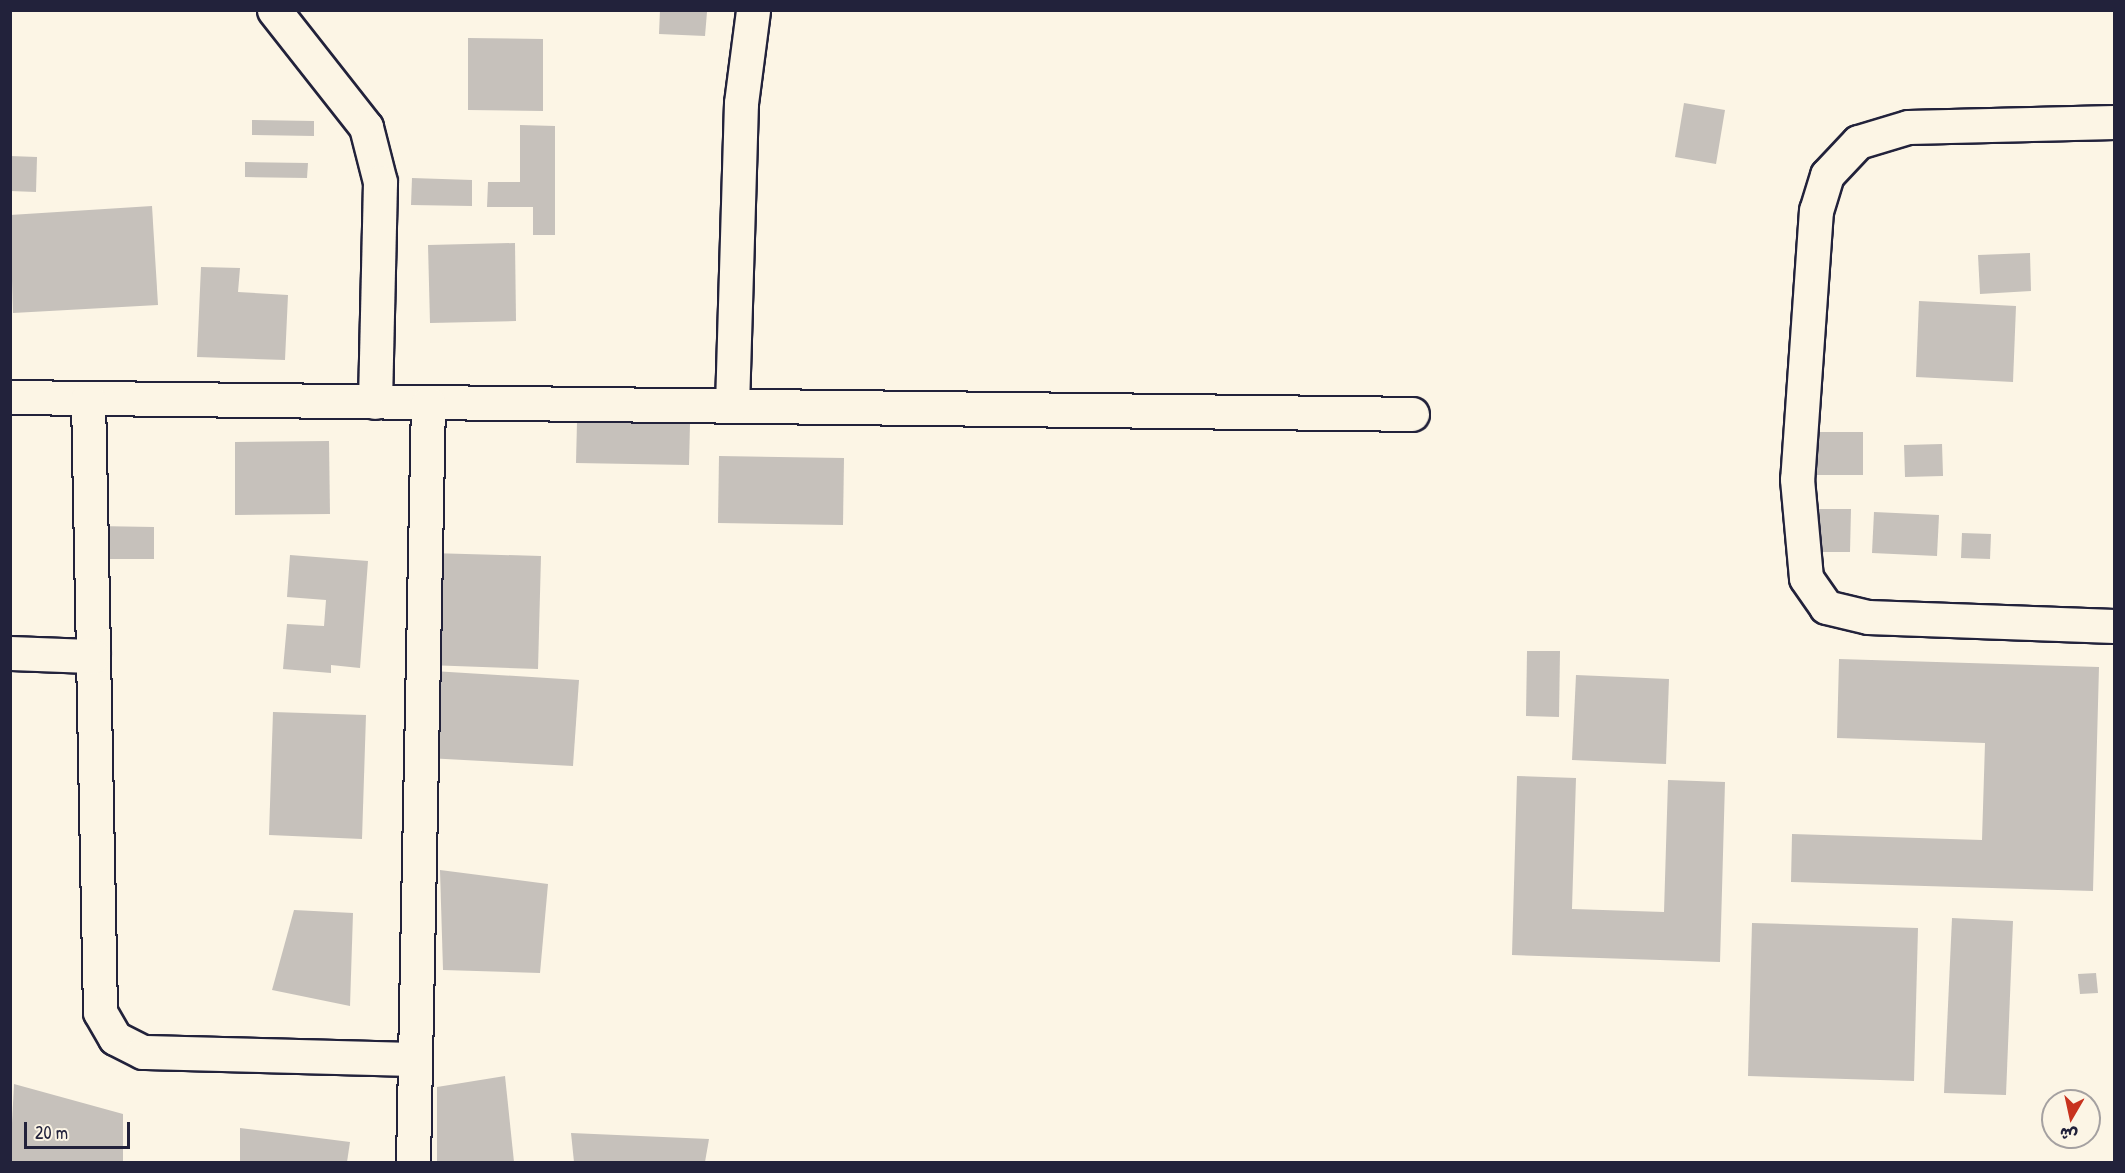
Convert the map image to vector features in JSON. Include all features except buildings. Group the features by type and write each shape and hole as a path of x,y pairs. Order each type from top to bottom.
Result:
{"street":[{"path":"274,10 366,127 378,171 375,402"},
{"path":"732,406 741,103 753,10"},
{"path":"2115,122 1908,127 1858,142 1827,175 1816,210 1797,479 1806,578 1826,608 1868,617 2115,626"},
{"path":"10,396 428,404 1412,414"},
{"path":"88,398 100,1012 115,1038 144,1052 415,1059"},
{"path":"413,1162 428,404"},
{"path":"10,653 93,656"}]}
